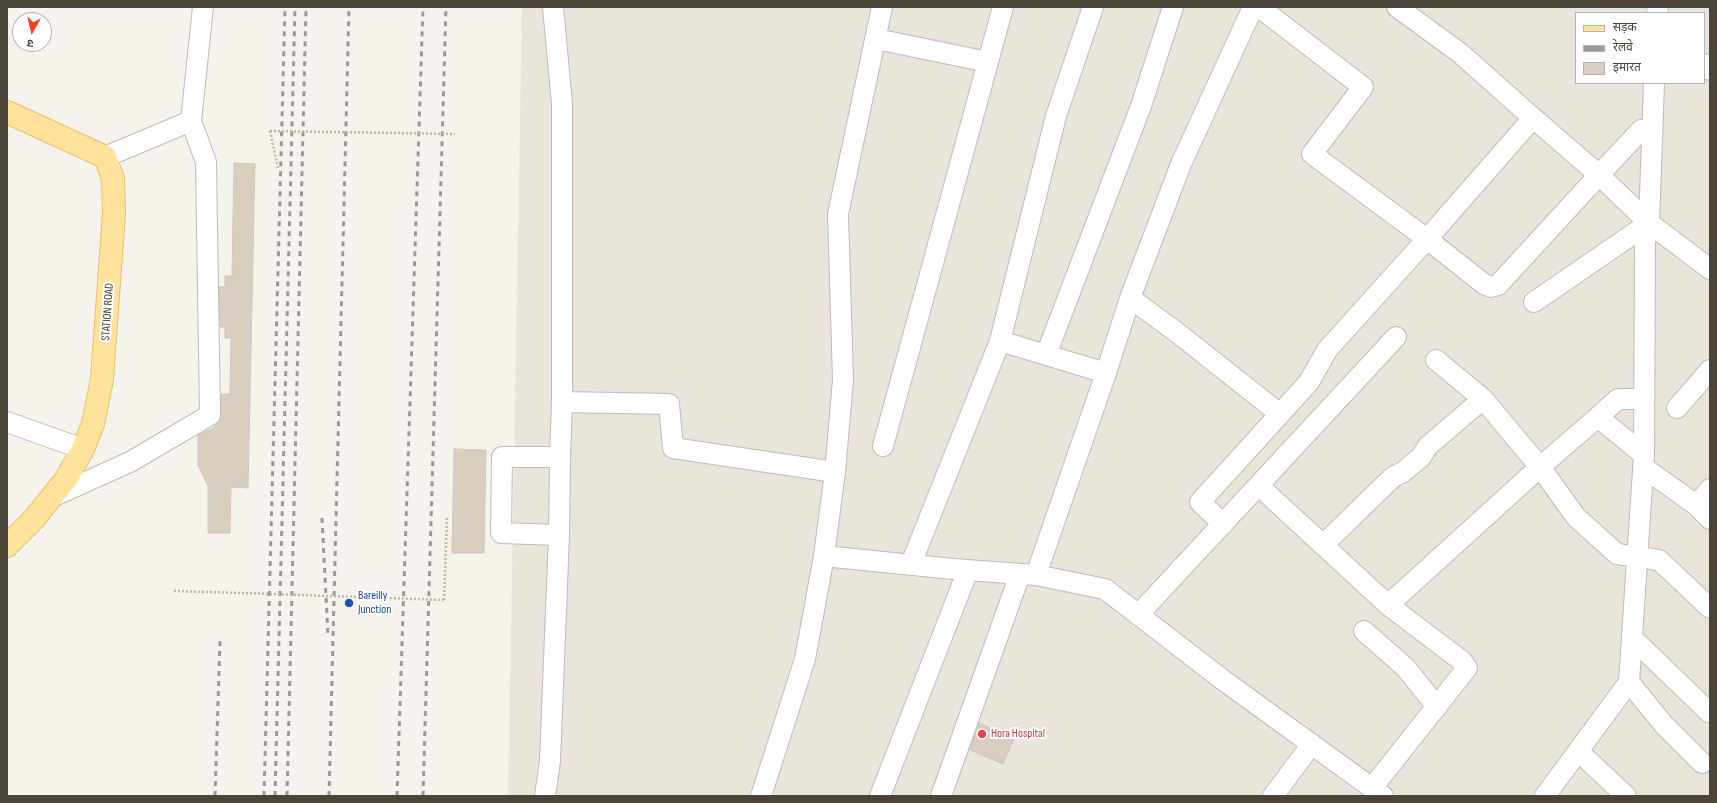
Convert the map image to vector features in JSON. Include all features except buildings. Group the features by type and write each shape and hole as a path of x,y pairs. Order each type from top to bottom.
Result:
{"main road":[{"path":"7,112 105,158"},
{"name":"STATION ROAD","path":"7,546 34,519 66,479 83,449 93,424 101,385 110,289 114,194 110,168 105,158"}],"street":[{"path":"52,497 130,462 210,415 206,162 191,121 202,7"},
{"path":"545,796 550,761 559,535 562,402 562,104 552,7"},
{"path":"761,796 805,659 824,556 835,472 843,380 838,214 882,7"},
{"path":"883,446 1003,7"},
{"path":"911,564 1000,341 1056,116 1093,7"},
{"path":"1046,355 1140,106 1173,7"},
{"path":"940,796 1106,373 1130,298 1181,164 1253,7"},
{"path":"1259,7 1363,87 1312,154 1427,238 1484,284 1491,287 1498,285 1641,130"},
{"path":"1397,7 1460,54 1600,175 1649,223 1710,269"},
{"path":"876,39 988,62"},
{"path":"1545,796 1629,682 1644,461 1645,242 1649,223 1654,84"},
{"path":"1223,524 1200,502 1309,382 1327,350 1533,118 1531,116"},
{"path":"105,158 191,121"},
{"path":"1534,302 1649,223"},
{"path":"1130,298 1179,334 1280,414"},
{"path":"1138,614 1396,337"},
{"path":"1000,341 1106,373"},
{"path":"1436,360 1483,399 1540,466 1576,517 1617,554 1659,560 1710,608"},
{"path":"1677,408 1710,370"},
{"path":"1323,545 1393,477 1403,472 1415,462 1428,446 1483,399"},
{"path":"1388,605 1540,466 1618,399 1644,399"},
{"path":"562,402 669,404 672,448 835,472"},
{"path":"1598,417 1644,461 1696,505 1710,519"},
{"path":"7,422 83,449"},
{"path":"559,535 501,534 502,457 560,457"},
{"path":"824,556 968,570 1028,574 1105,589 1223,680 1380,794 1437,707 1467,668 1462,661 1388,605 1258,486"},
{"path":"1696,505 1710,489"},
{"path":"880,796 968,570"},
{"path":"1364,631 1406,668 1437,707"},
{"path":"1632,638 1710,713"},
{"path":"1629,682 1664,725 1702,764"},
{"path":"1273,796 1312,744"},
{"path":"1578,751 1626,796"}],"path":[{"path":"278,168 270,131 455,134"},
{"path":"174,591 444,600 447,517"}],"shaded area":[{"path":"522,7 1710,7 1710,796 508,796"}],"railway":[{"path":"264,796 285,7"},
{"path":"275,796 295,7"},
{"path":"287,796 306,7"},
{"path":"329,796 349,7"},
{"path":"397,796 423,7"},
{"path":"423,796 446,7"},
{"path":"322,518 328,636"},
{"path":"215,796 220,641"}],"place":[{"name":"Bareilly Junction","path":"349,603"},
{"name":"Hora Hospital","path":"982,734"}]}
